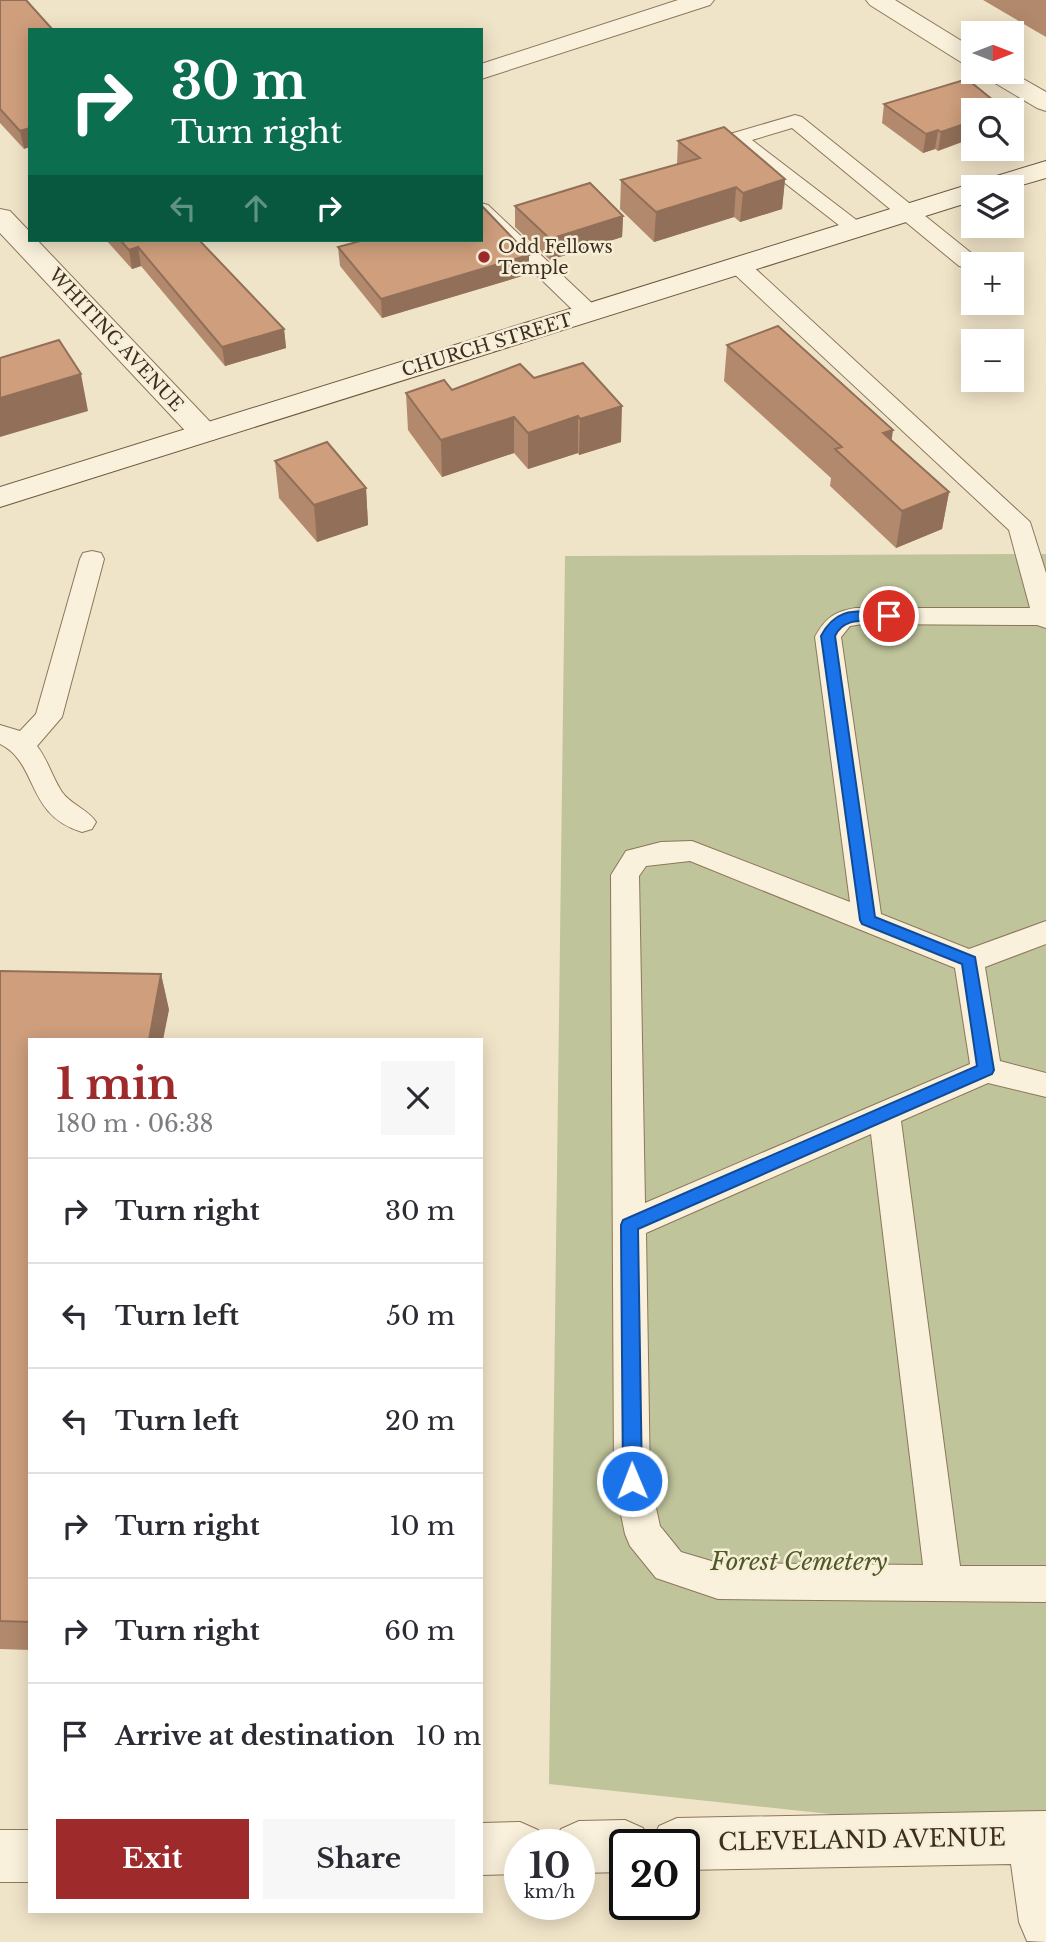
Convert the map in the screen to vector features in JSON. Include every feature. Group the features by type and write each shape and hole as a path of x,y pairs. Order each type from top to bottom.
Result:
{"street":[{"path":"483,71 702,0"},
{"path":"878,0 961,52"},
{"path":"1015,84 1046,103"},
{"path":"1024,176 1046,169"},
{"name":"CHURCH STREET","path":"0,497 961,196"},
{"name":"WHITING AVENUE","path":"10,223 204,433"},
{"path":"1039,1837 1046,1922"},
{"name":"CLEVELAND AVENUE","path":"700,1844 1039,1837"},
{"path":"483,1849 504,1848"},
{"path":"0,1856 28,1856"}],"lane":[{"path":"856,229 737,138 794,121 961,256"},
{"path":"483,211 590,313"},
{"path":"739,266 1021,527 1046,618 863,616 844,617 834,625 828,636 867,920"},
{"path":"11,739 35,734 49,717 92,559"},
{"path":"11,739 30,752 47,789 61,809 82,821"},
{"path":"1046,932 969,961 692,851 661,852 636,858 625,875 632,1481 643,1534 669,1566 718,1581 1046,1584"},
{"path":"969,961 986,1070"},
{"path":"629,1225 986,1070 1046,1085"},
{"path":"884,1114 944,1584"}],"green space":[{"name":"Forest Cemetery","path":"1046,554 1046,1837 549,1784 565,556"}],"building":[{"path":"0,0 26,0 51,28 28,28 28,129 20,131 0,109"},
{"path":"961,81 961,84 973,84 990,98 961,98 961,125 926,134 884,104"},
{"path":"724,127 785,179 743,193 736,187 656,212 621,180 700,158 678,141"},
{"path":"590,183 623,216 550,239 515,206"},
{"path":"483,207 529,255 381,299 338,247 357,242 483,242"},
{"path":"122,242 201,242 284,329 222,347 138,247 129,250"},
{"path":"778,326 893,430 883,433 949,492 902,511 835,449 842,447 727,345"},
{"path":"59,340 81,374 0,398 0,358"},
{"path":"583,363 622,406 580,419 578,416 528,433 514,417 441,440 406,393 444,380 452,390 520,364 534,378"},
{"path":"327,442 366,488 314,505 275,461"},
{"path":"0,971 161,974 149,1038 28,1038 28,1622 0,1621"}],"place":[{"name":"Odd Fellows Temple","path":"484,257"}],"route":[{"path":"632,1481 629,1225 986,1070 969,961 867,920 828,636 834,625 844,617 889,616"}]}
